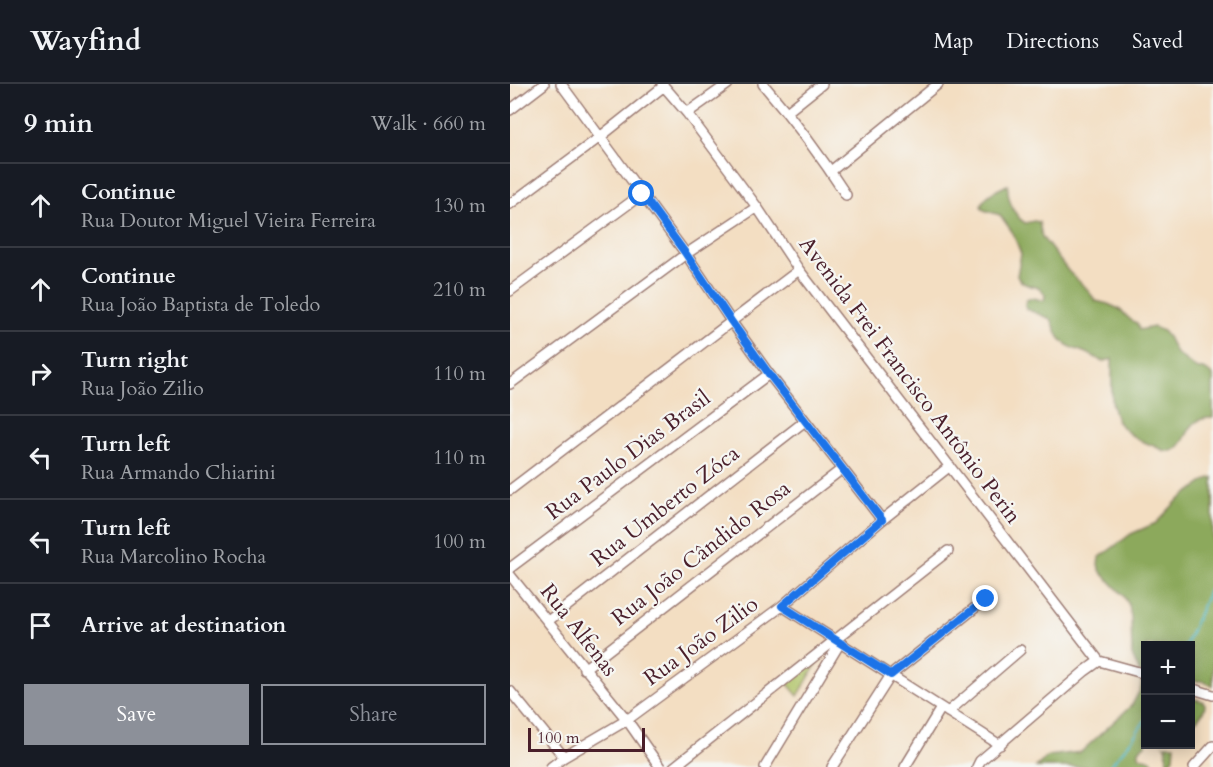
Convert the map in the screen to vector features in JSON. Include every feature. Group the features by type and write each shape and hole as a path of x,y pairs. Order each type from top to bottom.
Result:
{"street":[{"path":"510,110 544,84"},
{"path":"561,84 686,254 769,374 882,520"},
{"path":"687,113 728,84"},
{"path":"762,84 787,112 846,195"},
{"path":"787,112 822,84"},
{"path":"831,171 938,84"},
{"path":"510,204 600,137 663,85"},
{"name":"Avenida Frei Francisco Antônio Perin","path":"663,85 687,113 757,207 799,270 1099,661"},
{"path":"510,291 642,194"},
{"path":"510,384 686,254 757,207"},
{"path":"510,490 799,270"},
{"name":"Rua Paulo Dias Brasil","path":"510,568 769,374"},
{"name":"Rua Umberto Zóca","path":"548,621 805,421"},
{"name":"Rua João Zilio","path":"551,767 627,720 782,606 950,465"},
{"name":"Rua João Cândido Rosa","path":"584,669 842,469"},
{"path":"674,767 838,641 948,551"},
{"name":"Rua Alfenas","path":"510,575 627,720 660,767"},
{"path":"832,767 891,675 986,599"},
{"path":"782,606 1000,745"},
{"path":"765,767 838,641"},
{"path":"905,767 945,710 1020,650"},
{"path":"977,767 980,761 1099,661 1141,674"},
{"path":"1195,689 1213,695"},
{"path":"510,692 564,757"},
{"path":"1194,767 1213,746"}],"green space":[{"path":"1008,185 1010,201 1018,216 1025,223 1039,222 1042,237 1069,272 1096,301 1119,309 1137,323 1139,330 1154,327 1163,331 1176,353 1197,369 1206,370 1213,376 1213,418 1193,424 1176,449 1165,450 1138,439 1126,431 1119,422 1112,402 1112,359 1102,362 1092,355 1068,346 1059,337 1051,319 1026,309 1027,299 1034,298 1044,301 1045,295 1040,288 1027,285 1019,279 1017,276 1021,254 1013,233 1000,215 984,210 981,206 988,196"},
{"path":"1213,477 1213,686 1202,681 1195,681 1195,641 1141,641 1141,675 1132,655 1129,605 1123,595 1101,572 1098,565 1099,558 1131,534 1156,523 1177,501"},
{"path":"813,661 817,663 798,696 787,683"},
{"path":"1141,688 1141,748 1139,754 1140,757 1151,760 1154,767 1036,767 1048,756 1081,752 1132,705"},
{"path":"1195,699 1205,704 1195,722"},
{"path":"1166,749 1175,749 1174,757 1167,765"}],"waterway":[{"path":"1187,641 1213,582"},
{"path":"1109,767 1141,726"}],"route":[{"path":"642,194 769,374 882,520 782,606 891,675 986,599"}]}
